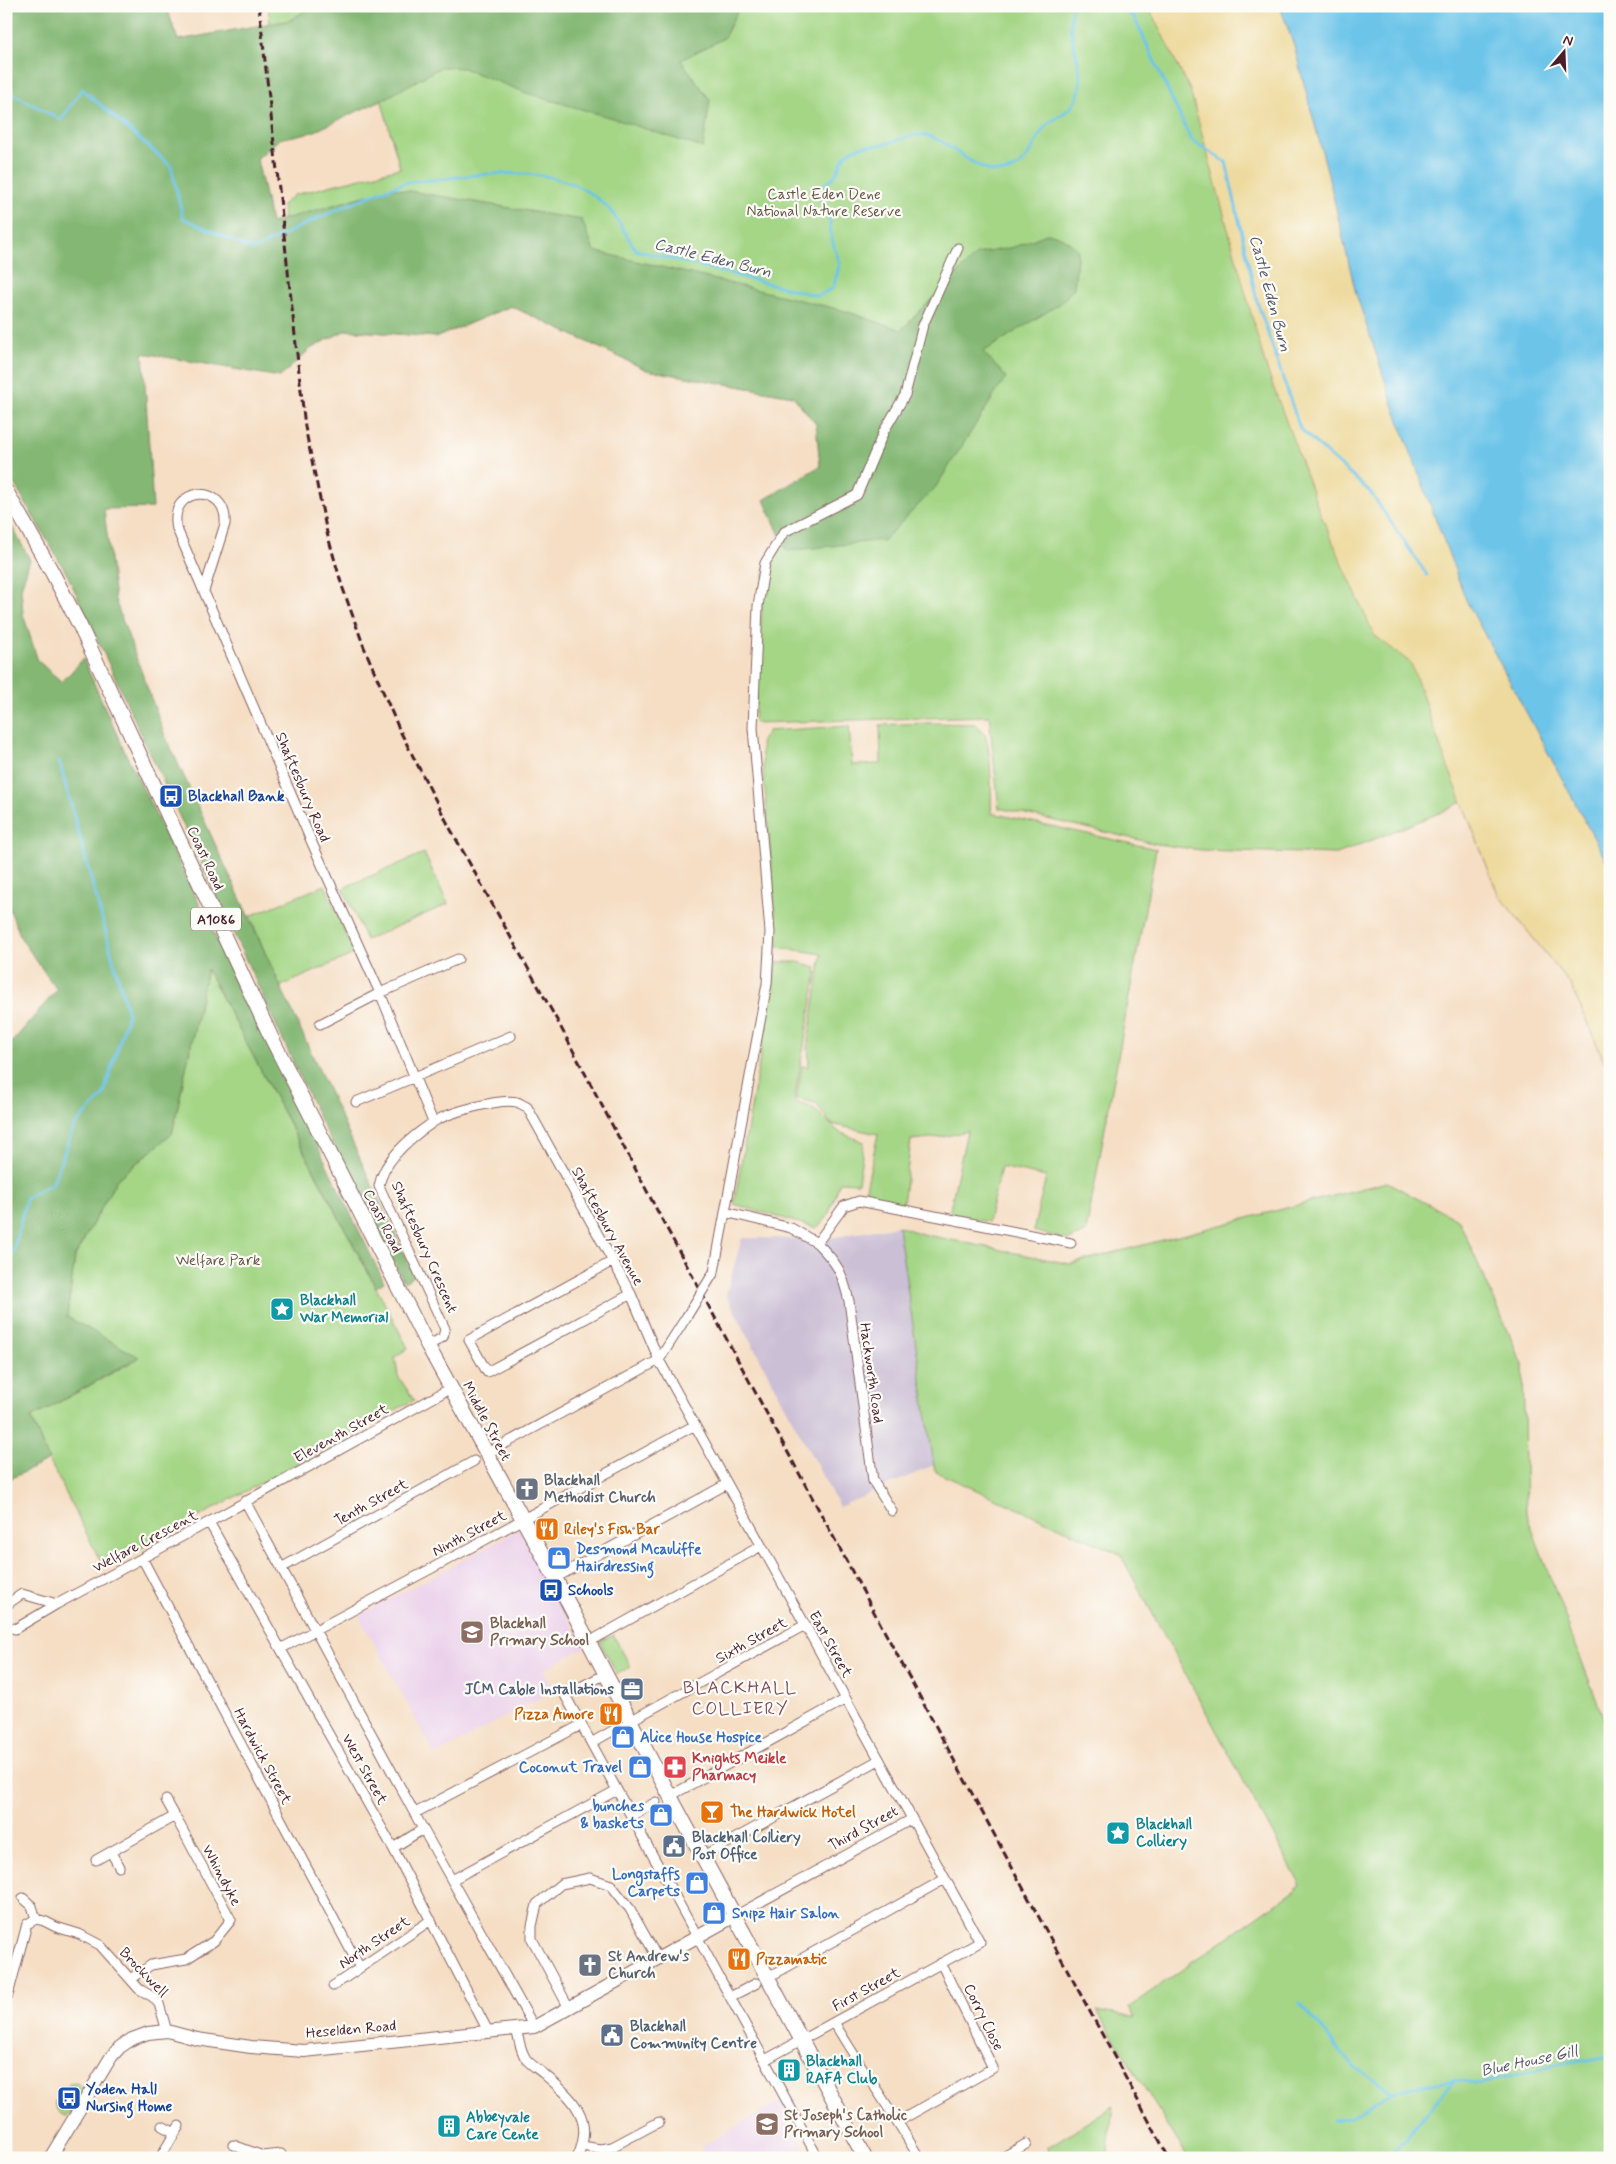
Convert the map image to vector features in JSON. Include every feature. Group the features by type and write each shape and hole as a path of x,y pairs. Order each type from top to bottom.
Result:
{"main road":[{"name":"Coast Road","path":"6,491 79,624 271,1037 428,1346"},
{"name":"Middle Street","path":"428,1346 451,1388 480,1458 523,1520 606,1674 626,1724 670,1796 802,2040"},
{"name":"A1086","path":"802,2040 865,2158"}],"street":[{"path":"659,1360 714,1272 767,984 770,932 753,728 758,606 765,563 784,532 857,495 884,431 905,395 923,326 958,248"},
{"name":"Shaftesbury Road","path":"204,590 226,516 223,506 216,500 205,494 196,494 181,502 175,514 175,522 204,590 312,843 380,993 433,1122"},
{"path":"320,1024 380,993 458,959"},
{"path":"356,1102 511,1036"},
{"name":"Shaftesbury Crescent","path":"428,1346 443,1337 445,1329 379,1186 382,1172 402,1148 433,1122 457,1112 492,1103 517,1102 527,1107"},
{"name":"Shaftesbury Avenue","path":"527,1107 631,1294 659,1360"},
{"path":"817,1243 844,1206 859,1201 1071,1243"},
{"name":"Hackworth Road","path":"725,1212 791,1228 817,1243 831,1257 844,1277 873,1481 892,1511"},
{"path":"613,1261 469,1340 487,1372 631,1294"},
{"name":"East Street","path":"659,1360 980,1942"},
{"name":"Tenth Street","path":"281,1568 659,1360"},
{"name":"Eleventh Street","path":"245,1502 451,1388"},
{"name":"Ninth Street","path":"282,1648 523,1520 695,1425"},
{"path":"555,1578 727,1484"},
{"path":"245,1502 423,1829 534,2026"},
{"name":"Welfare Crescent","path":"6,1626 15,1629 57,1604 245,1502"},
{"name":"West Street","path":"209,1522 282,1648 393,1848 489,2032"},
{"path":"589,1642 761,1546"},
{"name":"Hardwick Street","path":"142,1558 360,1968"},
{"path":"6,1605 22,1594 57,1604"},
{"name":"Sixth Street","path":"591,1743 805,1625"},
{"path":"606,1674 565,1695 580,1726 632,1816 818,2158"},
{"path":"670,1796 846,1699"},
{"path":"415,1813 580,1726"},
{"path":"702,1856 879,1760"},
{"path":"452,1880 617,1790"},
{"name":"Whindyke","path":"130,1979 151,1965 186,1959 214,1941 231,1920 166,1800"},
{"path":"632,1816 656,1802"},
{"path":"96,1860 175,1816"},
{"name":"Third Street","path":"698,1937 912,1819"},
{"path":"393,1848 423,1829"},
{"path":"111,1852 119,1867"},
{"path":"569,2008 532,1939 532,1926 537,1904 561,1884 590,1878 611,1886 630,1909 658,1959"},
{"path":"776,1973 945,1879"},
{"path":"8,1994 27,1924 36,1919 32,1906 23,1898"},
{"name":"Brockwell","path":"36,1919 79,1934 100,1945 139,1989 153,1997 159,2004 167,2030"},
{"name":"North Street","path":"333,1986 431,1920"},
{"name":"Heselden Road","path":"50,2158 102,2072 120,2046 132,2038 167,2030 197,2039 251,2047 304,2051 534,2026 698,1937"},
{"name":"First Street","path":"765,2060 980,1942"},
{"name":"Corry Close","path":"898,2121 993,2068 941,1963"},
{"path":"730,1997 757,1983"},
{"path":"834,2022 853,2056 898,2121 919,2158"},
{"path":"516,2029 526,2058 569,2095 580,2112 584,2132 582,2146 577,2158"},
{"path":"582,2146 600,2149 612,2147 659,2122"},
{"path":"160,2158 177,2129 162,2126"},
{"path":"1002,2158 1026,2144"},
{"path":"233,2145 263,2157 281,2154"}],"shaded area":[{"path":"898,1226 934,1465 839,1507 726,1295 742,1238 824,1239"},
{"name":"Blackhall Primary School","path":"520,1529 584,1648 543,1670 554,1690 435,1755 359,1616"},
{"name":"St Joseph's Catholic Primary School","path":"781,2101 810,2158 706,2158 701,2147"}],"green space":[{"path":"6,6 166,6 178,40 290,20 313,6 740,6 724,38 681,60 710,100 703,148 609,117 529,94 463,68 441,67 388,97 313,132 279,139 257,159 271,223 392,188 582,220 594,251 842,310 901,330 977,254 1014,247 1049,233 1063,238 1078,249 1074,288 1061,303 983,352 1006,377 935,488 884,540 787,551 764,500 820,466 816,424 793,396 647,370 511,306 437,337 346,330 310,349 280,377 143,353 153,508 104,509 115,600 164,733 414,1276 404,1282 320,1120 68,576 6,470"},
{"name":"Castle Eden Dene National Nature Reserve","path":"268,6 1280,6 1533,758 1449,809 1337,854 1201,850 1157,844 999,808 989,716 754,723 765,563 784,532 857,495 816,424 793,396 647,370 511,306 437,337 346,330 296,336 282,205 294,195 400,168 379,91 263,25 270,23"},
{"path":"6,515 30,560 21,588 23,614 38,661 62,682 83,659 124,750 384,1282 376,1287 207,969 172,1134 117,1179 75,1256 67,1317 139,1357 31,1418 49,1460 8,1480 6,1484 6,1049 57,990 22,940 6,900"},
{"path":"974,724 983,731 987,741 990,761 991,813 1156,849 1086,1232 1069,1240 1033,1231 1046,1177 1001,1167 988,1222 949,1214 967,1131 942,1137 911,1140 903,1204 864,1197 878,1134 831,1124 816,1103 796,1099 802,1066 809,1067 808,1042 822,954 778,947 761,743 768,731 849,726 852,765 881,764 880,725"},
{"path":"424,853 448,904 366,940 343,888"},
{"path":"325,885 354,954 279,987 250,916"},
{"path":"777,962 798,962 816,967 817,973 794,1100 813,1108 839,1132 864,1142 858,1183 840,1182 827,1218 816,1228 734,1204"},
{"name":"Welfare Park","path":"207,969 408,1348 395,1357 398,1376 414,1400 104,1568 49,1460 31,1418 139,1358 67,1317 75,1256 117,1179 172,1134"},
{"path":"1387,1182 1459,1221 1523,1365 1526,1513 1610,1736 1610,2158 1188,2158 1097,2011 1135,2018 1129,2007 1301,1886 1120,1554 936,1472 934,1465 898,1226 922,1234 1070,1264"},
{"path":"613,1635 631,1667 617,1674 600,1642"},
{"path":"77,2083 84,2090 72,2114 63,2115 56,2107 56,2101 69,2084"},
{"path":"1113,2106 1107,2158 1050,2158 1048,2147"}],"sand":[{"path":"1148,6 1334,6 1610,771 1610,1074 1570,984 1498,894 1440,746 1411,663 1374,635 1320,513 1265,364 1190,90"}],"water":[{"path":"1280,6 1610,6 1610,868 1466,600 1395,410 1356,294 1328,174 1294,46"}],"waterway":[{"name":"Castle Eden Burn","path":"6,90 61,120 82,89 171,166 183,218 253,250 343,207 403,183 485,174 529,174 550,177 570,183 589,192 610,210 636,250 818,296 833,288 840,263 832,241 829,215 822,202 821,194 824,186 836,174 845,156 860,147 884,144 919,135 930,136 979,166 992,171 1005,172 1018,166 1027,157 1046,126 1072,106 1079,91 1079,67 1071,30 1073,6"},
{"name":"Castle Eden Burn","path":"1118,6 1134,17 1191,140 1226,162 1257,301 1300,429 1371,493 1427,575"},
{"path":"6,1284 26,1198 53,1183 74,1126 103,1096 128,1014 59,761"},
{"path":"6,1342 9,1352 6,1363"},
{"name":"Blue House Gill","path":"1300,2003 1355,2068 1392,2091 1454,2080 1480,2084 1558,2065 1610,2056"},
{"name":"Blue House Gill","path":"1384,2158 1398,2147 1454,2081"},
{"name":"Blue House Gill","path":"1333,2120 1350,2117 1392,2091"}],"railway":[{"path":"259,6 305,427 327,533 342,586 364,647 399,729 451,830 558,1022 659,1214 1169,2158"}],"place":[{"name":"Blackhall Bank","path":"171,796"},
{"name":"Blackhall War Memorial","path":"282,1309"},
{"name":"Blackhall Methodist Church","path":"527,1489"},
{"name":"Riley's Fish Bar","path":"547,1529"},
{"name":"Desmond Mcauliffe Hairdressing","path":"559,1558"},
{"name":"Schools","path":"551,1590"},
{"name":"Blackhall Primary School","path":"472,1632"},
{"name":"JCM Cable Installations","path":"632,1689"},
{"name":"Pizza Amore","path":"611,1714"},
{"name":"Alice House Hospice","path":"623,1737"},
{"name":"Coconut Travel","path":"640,1767"},
{"name":"Knights Meikle Pharmacy","path":"675,1767"},
{"name":"The Hardwick Hotel","path":"712,1812"},
{"name":"bunches & baskets","path":"661,1815"},
{"name":"Blackhall Colliery","path":"1118,1833"},
{"name":"Blackhall Colliery Post Office","path":"674,1846"},
{"name":"Longstaffs Carpets","path":"697,1883"},
{"name":"Snipz Hair Salon","path":"714,1913"},
{"name":"Pizzamatic","path":"739,1959"},
{"name":"St Andrew's Church","path":"590,1965"},
{"name":"Blackhall Community Centre","path":"612,2035"},
{"name":"Blackhall RAFA Club","path":"789,2070"},
{"name":"Yoden Hall Nursing Home","path":"69,2098"},
{"name":"St Joseph's Catholic Primary School","path":"767,2124"},
{"name":"Abbeyvale Care Cente","path":"449,2126"}],"district":[{"name":"BLACKHALL COLLIERY","path":"740,1697"}]}
